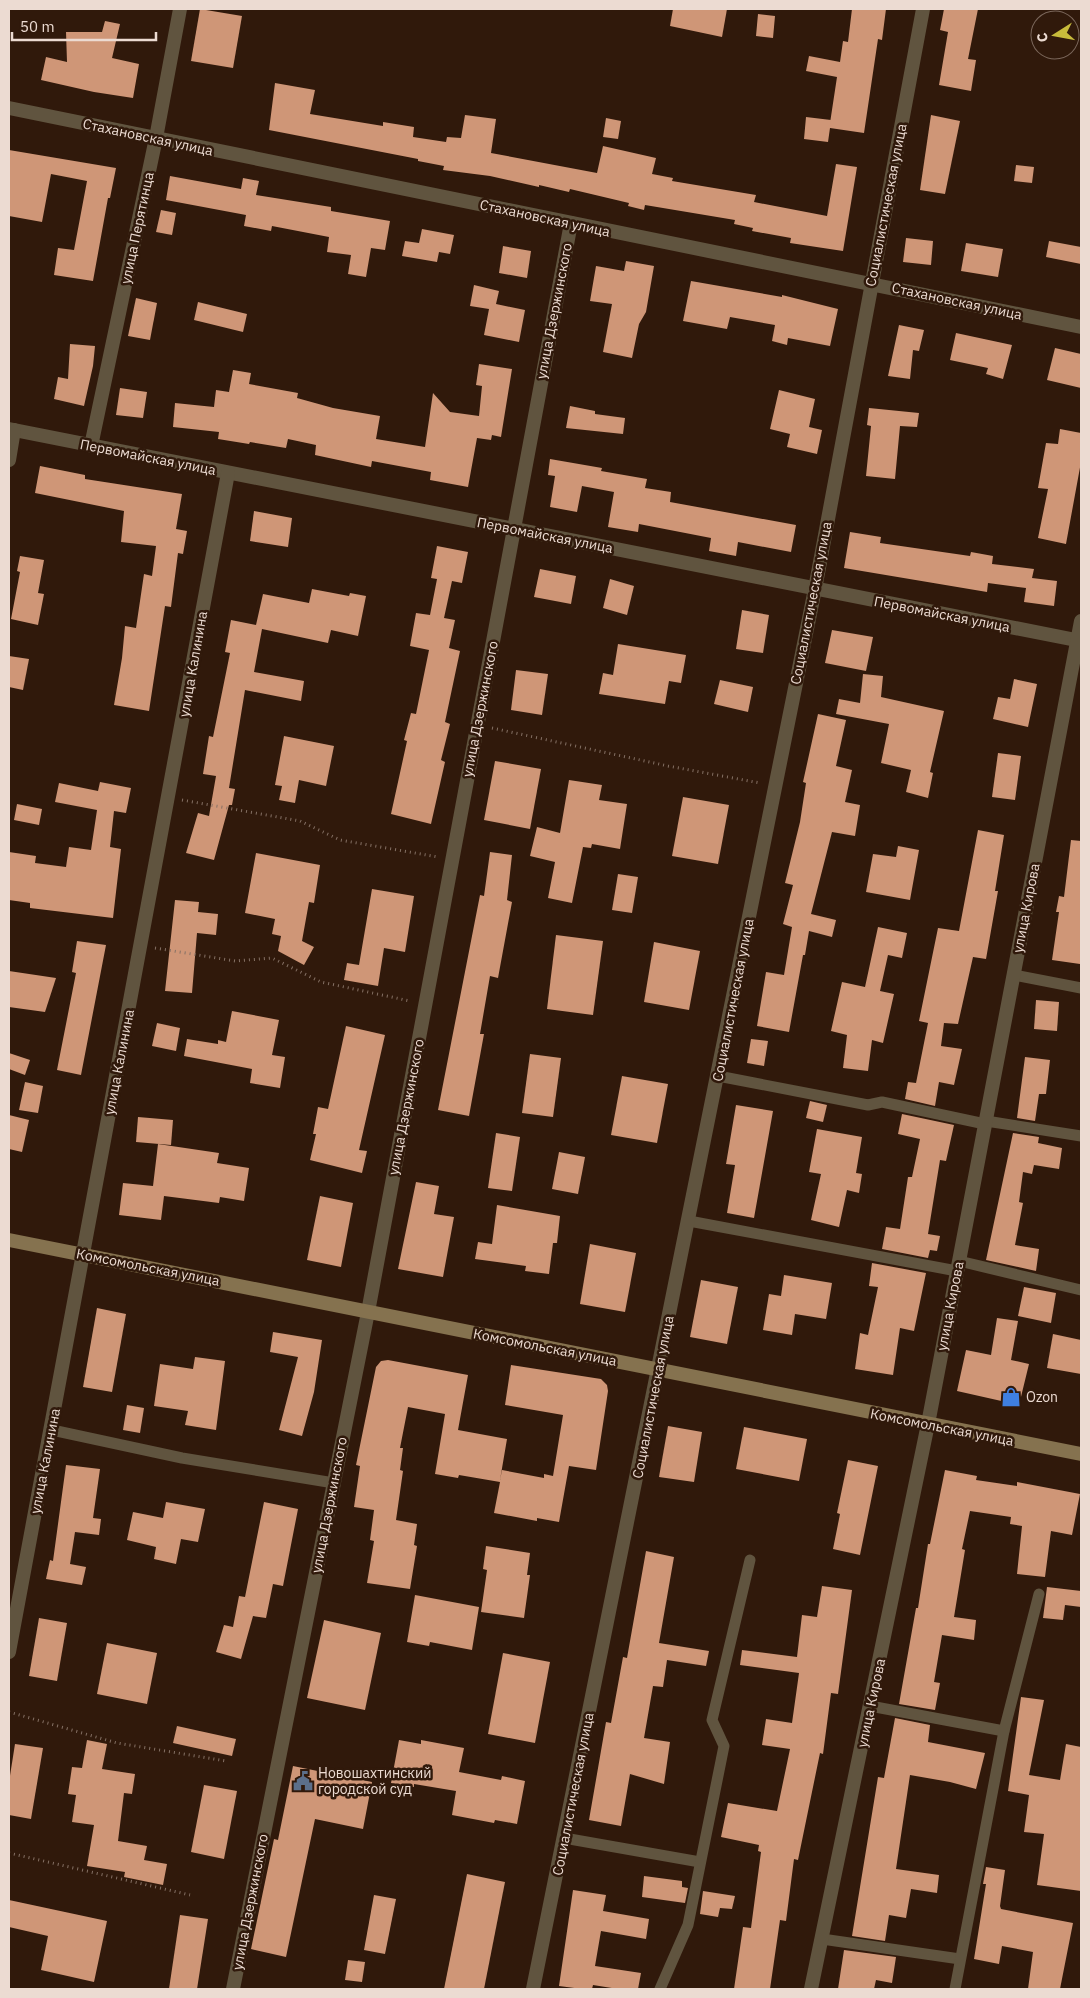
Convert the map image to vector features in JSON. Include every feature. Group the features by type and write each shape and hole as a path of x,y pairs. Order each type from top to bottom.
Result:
{"main road":[{"name":"Комсомольская улица","path":"9,1240 1081,1454"}],"street":[{"name":"улица Перятинца","path":"91,446 156,138 180,9"},
{"name":"Социалистическая улица","path":"534,1989 815,589 923,9"},
{"name":"Стахановская улица","path":"9,108 1081,327"},
{"name":"улица Дзержинского","path":"232,1989 368,1312 571,223"},
{"name":"Первомайская улица","path":"12,430 1079,641"},
{"path":"9,460 12,430"},
{"name":"улица Калинина","path":"9,1652 52,1430 82,1254 142,946 228,473"},
{"name":"улица Кирова","path":"811,1989 928,1424 1079,641 1081,621"}],"lane":[{"path":"1014,975 1081,988"},
{"path":"718,1076 868,1105 882,1102 986,1122 1081,1136"},
{"path":"689,1222 958,1266 1081,1290"},
{"path":"52,1430 182,1458 334,1483"},
{"path":"660,1989 688,1925 724,1746 712,1720 750,1560"},
{"path":"955,1989 1004,1731 1039,1594"},
{"path":"870,1706 1004,1731"},
{"path":"564,1838 700,1862"},
{"path":"822,1939 960,1959"}],"path":[{"path":"477,725 668,766 776,785"},
{"path":"169,798 300,821 340,840 452,859"},
{"path":"142,946 234,961 272,958 321,982 425,1005"},
{"path":"9,1712 117,1743 226,1761"},
{"path":"9,1853 190,1896"}],"building":[{"path":"200,9 242,16 233,68 191,61"},
{"path":"673,9 727,9 722,37 670,26"},
{"path":"852,9 886,9 882,40 878,39 864,133 830,128 828,142 804,139 806,117 830,120 837,77 806,71 809,56 840,62 843,41 848,42"},
{"path":"944,9 978,9 968,59 976,60 971,91 939,85 948,32 940,30"},
{"path":"758,14 775,16 773,38 756,36"},
{"path":"105,21 120,24 112,58 139,64 133,98 94,92 41,80 46,57 67,62 66,32 102,32"},
{"path":"275,83 315,90 310,114 383,126 383,122 414,127 413,137 446,142 447,137 461,138 465,115 496,119 491,153 597,173 603,146 656,158 652,174 673,178 672,181 756,195 754,202 827,216 836,164 857,167 843,251 790,243 791,238 752,231 753,228 734,224 735,220 645,205 644,210 628,206 629,203 570,189 569,192 490,176 443,170 444,166 418,161 418,159 269,130"},
{"path":"931,115 960,121 945,194 920,190"},
{"path":"606,118 621,121 618,139 603,137"},
{"path":"9,150 116,168 110,198 108,198 93,281 54,275 58,248 74,250 87,181 51,174 42,222 9,216"},
{"path":"1016,165 1034,167 1032,183 1014,181"},
{"path":"170,176 241,189 243,178 259,181 256,195 331,207 331,211 390,221 385,250 371,248 366,277 348,274 351,255 327,252 329,237 272,226 271,231 244,226 246,215 166,200"},
{"path":"161,210 176,213 172,235 156,232"},
{"path":"422,229 454,235 450,254 439,252 437,262 402,256 405,241 419,243"},
{"path":"906,238 933,241 931,265 903,262"},
{"path":"1049,241 1081,247 1081,264 1046,257"},
{"path":"966,243 1003,249 998,277 961,271"},
{"path":"503,246 531,251 527,278 499,273"},
{"path":"626,261 654,266 646,312 639,324 632,358 603,352 612,304 590,301 596,266 624,271"},
{"path":"691,281 782,297 782,295 838,309 830,346 788,338 787,345 772,341 775,325 730,317 727,329 683,321"},
{"path":"474,285 499,291 496,304 525,310 519,342 484,335 489,309 470,306"},
{"path":"136,298 157,303 150,340 128,336"},
{"path":"198,302 247,314 243,332 194,320"},
{"path":"899,325 924,330 919,351 913,350 910,379 888,376"},
{"path":"956,333 1012,345 1003,379 986,374 988,368 950,360"},
{"path":"70,344 95,346 93,366 84,406 54,399 58,377 68,379"},
{"path":"1055,348 1081,354 1081,388 1047,380"},
{"path":"479,364 512,369 501,437 492,435 491,440 477,438 468,487 430,480 431,472 372,461 371,467 315,455 316,445 288,439 286,448 218,439 219,432 173,427 175,403 214,407 216,390 229,392 233,370 251,373 249,384 298,393 297,398 333,408 380,416 376,439 425,447 433,393 450,412 479,416 482,386 476,385"},
{"path":"120,388 147,392 143,418 116,415"},
{"path":"779,390 815,399 809,427 822,430 817,454 787,447 790,434 770,429"},
{"path":"570,406 595,411 595,414 625,418 623,434 566,428"},
{"path":"869,408 919,413 917,427 900,426 895,479 866,476 871,426 867,425"},
{"path":"1060,429 1081,433 1081,462 1066,544 1038,538 1048,489 1038,488 1046,443 1058,444"},
{"path":"550,459 602,468 601,471 647,479 645,488 671,492 670,502 796,525 791,552 738,542 736,556 709,551 711,538 639,524 638,532 608,527 614,492 582,486 577,512 550,507 555,476 548,475"},
{"path":"40,466 85,475 85,479 182,494 176,529 187,531 183,554 178,553 171,607 165,606 149,711 114,705 125,626 136,628 144,574 152,576 156,546 121,542 124,511 35,493"},
{"path":"254,511 292,518 288,547 250,541"},
{"path":"850,532 881,537 880,543 970,556 971,552 993,556 992,564 1034,569 1032,578 1057,581 1054,606 1024,602 1026,588 988,583 987,592 844,568"},
{"path":"437,546 468,552 462,583 452,581 444,618 455,620 449,648 460,651 445,722 450,724 441,760 445,762 431,824 391,814 407,741 404,740 411,713 416,714 429,650 410,646 416,613 430,615 437,579 431,578"},
{"path":"20,556 44,560 38,593 44,594 38,625 11,619 20,572 17,571"},
{"path":"540,569 576,576 571,604 534,597"},
{"path":"610,579 634,586 627,615 603,608"},
{"path":"312,589 349,596 350,593 366,596 358,636 331,630 328,643 262,629 254,672 304,681 301,701 245,690 229,788 235,789 232,805 229,805 214,860 186,853 198,813 209,816 216,776 203,774 209,736 213,737 230,653 225,652 231,620 256,625 263,594 309,603"},
{"path":"742,610 769,615 763,653 736,649"},
{"path":"832,630 873,637 866,671 825,663"},
{"path":"618,644 686,655 681,683 669,681 665,704 599,694 603,673 613,675"},
{"path":"9,656 29,659 23,690 9,687"},
{"path":"516,670 548,674 542,715 511,710"},
{"path":"863,674 883,676 881,697 944,711 930,772 933,773 928,798 906,792 911,770 881,763 889,724 836,714 839,699 860,703"},
{"path":"1014,679 1037,684 1028,727 993,719 998,697 1010,699"},
{"path":"720,680 753,687 748,712 714,704"},
{"path":"818,714 846,720 836,766 852,770 845,802 860,805 855,836 832,832 811,914 836,920 832,937 809,931 789,1032 757,1026 766,972 784,975 792,927 783,924 793,885 785,883 800,822 806,783 803,782"},
{"path":"284,736 334,746 326,786 299,780 295,803 279,800 282,786 275,785"},
{"path":"998,753 1021,756 1015,800 992,797"},
{"path":"495,761 541,769 530,829 484,820"},
{"path":"569,780 602,785 599,800 627,804 620,849 592,844 591,848 583,847 572,903 548,898 555,862 530,856 537,827 560,833"},
{"path":"100,782 131,788 126,813 114,811 110,847 121,849 113,918 30,908 30,903 9,900 9,852 36,856 35,863 66,867 69,847 91,850 97,810 55,802 59,783 98,791"},
{"path":"683,797 729,805 718,864 672,856"},
{"path":"17,804 42,809 39,825 14,820"},
{"path":"978,830 1004,835 995,891 998,891 986,959 973,957 958,1024 944,1023 941,1046 962,1049 954,1085 939,1082 935,1106 905,1099 908,1082 916,1083 928,1023 919,1021 938,928 959,931"},
{"path":"1071,840 1081,841 1080,964 1052,960 1059,912 1056,912 1059,896 1064,897"},
{"path":"898,846 919,850 910,900 866,892 873,854 896,857"},
{"path":"490,852 512,855 507,900 512,902 498,978 490,976 480,1034 484,1034 469,1116 438,1110 480,895 484,896"},
{"path":"256,853 320,865 314,903 309,902 302,941 314,947 304,965 278,951 281,936 272,934 275,919 245,913"},
{"path":"618,874 638,877 632,913 612,910"},
{"path":"372,889 414,896 405,952 384,948 378,986 344,980 347,963 359,965"},
{"path":"175,900 199,902 198,912 218,914 216,935 197,933 192,993 165,991"},
{"path":"878,927 907,933 902,958 888,955 880,991 894,994 883,1043 872,1040 868,1071 843,1068 847,1035 831,1031 842,982 865,987"},
{"path":"556,935 603,941 593,1015 547,1009"},
{"path":"77,941 106,945 81,1075 57,1070 76,973 72,972"},
{"path":"654,942 700,951 689,1010 644,1002"},
{"path":"9,971 56,978 45,1012 9,1007"},
{"path":"1036,1000 1059,1002 1057,1031 1034,1029"},
{"path":"232,1011 279,1020 272,1055 285,1057 280,1088 250,1083 252,1069 184,1056 187,1039 218,1044 218,1040 226,1042"},
{"path":"157,1023 180,1028 176,1051 152,1046"},
{"path":"346,1026 385,1035 359,1150 367,1151 362,1173 310,1160 316,1134 313,1134 318,1107 328,1109"},
{"path":"751,1039 768,1041 764,1066 747,1063"},
{"path":"9,1053 30,1060 25,1075 9,1069"},
{"path":"530,1054 561,1058 553,1117 522,1113"},
{"path":"1025,1057 1050,1060 1046,1094 1039,1094 1035,1121 1017,1118"},
{"path":"622,1076 668,1084 657,1143 611,1135"},
{"path":"25,1082 43,1086 38,1113 19,1110"},
{"path":"810,1101 827,1105 823,1122 806,1118"},
{"path":"736,1105 773,1111 754,1218 727,1213 735,1165 726,1164"},
{"path":"902,1114 954,1125 946,1161 940,1160 928,1234 940,1236 937,1251 930,1250 928,1258 882,1249 886,1227 900,1229 908,1177 912,1177 920,1139 898,1134"},
{"path":"9,1115 29,1120 22,1152 9,1149"},
{"path":"138,1117 173,1120 171,1145 136,1142"},
{"path":"817,1129 862,1137 856,1173 862,1174 859,1193 847,1190 839,1227 811,1220 821,1174 809,1172"},
{"path":"496,1133 520,1137 512,1191 488,1188"},
{"path":"1013,1133 1039,1137 1038,1143 1062,1148 1059,1169 1034,1165 1032,1174 1023,1172 1019,1202 1023,1203 1015,1245 1039,1249 1036,1271 986,1260"},
{"path":"158,1144 219,1153 217,1163 249,1168 244,1201 220,1197 219,1203 164,1196 161,1220 119,1215 123,1183 153,1186"},
{"path":"559,1152 585,1157 578,1194 552,1189"},
{"path":"416,1182 439,1186 434,1214 454,1217 443,1277 398,1269"},
{"path":"320,1196 353,1203 341,1267 307,1260"},
{"path":"497,1205 560,1216 557,1243 553,1243 549,1274 525,1271 526,1266 475,1259 478,1242 492,1244"},
{"path":"590,1244 636,1253 625,1312 580,1304"},
{"path":"872,1263 926,1273 914,1331 900,1328 893,1375 855,1369 860,1333 868,1335 878,1287 869,1286"},
{"path":"784,1275 832,1283 826,1319 795,1314 792,1335 763,1330 769,1294 781,1296"},
{"path":"701,1280 738,1287 727,1344 690,1337"},
{"path":"1024,1287 1056,1293 1051,1323 1018,1316"},
{"path":"97,1308 126,1314 112,1392 83,1387"},
{"path":"997,1318 1018,1321 1011,1360 1029,1364 1019,1405 957,1391 966,1350 991,1355"},
{"path":"273,1332 322,1340 314,1392 302,1436 279,1430 298,1357 270,1352"},
{"path":"1053,1334 1081,1340 1081,1374 1047,1368"},
{"path":"195,1357 225,1361 216,1430 185,1425 188,1411 154,1406 160,1364 193,1369"},
{"path":"388,1360 468,1375 458,1430 507,1439 500,1480 502,1470 544,1478 544,1474 553,1476 563,1415 505,1405 511,1365 601,1379 607,1385 608,1391 596,1470 569,1466 559,1522 537,1518 537,1521 494,1513 500,1482 459,1475 458,1478 435,1474 445,1414 408,1407 400,1448 403,1448 400,1470 403,1471 396,1520 417,1524 414,1545 417,1546 410,1589 367,1583 374,1541 370,1540 374,1510 354,1507 360,1466 356,1465 376,1367 381,1361"},
{"path":"127,1405 144,1408 140,1433 123,1430"},
{"path":"668,1426 702,1432 694,1482 659,1477"},
{"path":"744,1427 807,1439 799,1481 736,1469"},
{"path":"848,1460 878,1466 860,1555 833,1549 840,1514 837,1513"},
{"path":"66,1465 100,1469 93,1518 101,1519 99,1535 75,1532 70,1564 86,1567 82,1585 46,1579 50,1560 53,1561"},
{"path":"945,1470 977,1476 976,1480 1017,1486 1017,1482 1080,1494 1072,1535 1051,1531 1045,1577 1017,1574 1022,1526 1010,1524 1011,1517 970,1511 962,1549 965,1550 954,1617 976,1620 974,1640 942,1635 934,1682 940,1683 935,1710 899,1704 916,1608 918,1608 928,1544 930,1544"},
{"path":"166,1502 205,1509 198,1542 181,1539 176,1564 154,1559 156,1547 127,1540 133,1512 163,1518"},
{"path":"264,1502 298,1509 283,1586 273,1584 266,1618 253,1616 241,1659 216,1652 224,1625 233,1627 239,1596 245,1597"},
{"path":"486,1546 530,1553 527,1575 530,1575 524,1618 481,1612 487,1570 483,1569"},
{"path":"646,1551 674,1557 659,1643 709,1651 706,1666 667,1660 663,1687 653,1686 644,1738 670,1742 664,1784 630,1774 621,1826 589,1820 606,1722 611,1723 623,1657 627,1658"},
{"path":"822,1586 852,1590 838,1694 831,1693 823,1754 820,1753 798,1860 794,1859 786,1921 780,1920 770,1989 734,1989 743,1927 751,1928 761,1852 758,1851 759,1845 721,1837 728,1803 777,1811 790,1749 762,1745 766,1719 792,1723 799,1673 740,1665 742,1650 797,1657 802,1615 817,1617"},
{"path":"1047,1587 1081,1591 1081,1607 1065,1605 1063,1620 1043,1618"},
{"path":"415,1595 479,1607 472,1650 430,1642 429,1646 407,1642"},
{"path":"39,1618 67,1623 57,1681 29,1676"},
{"path":"324,1620 381,1633 365,1710 307,1698"},
{"path":"107,1643 157,1653 147,1704 97,1694"},
{"path":"503,1653 550,1662 535,1743 488,1734"},
{"path":"1021,1697 1044,1700 1029,1775 1060,1780 1066,1744 1081,1747 1081,1891 1037,1885 1044,1834 1024,1832 1029,1795 1008,1791"},
{"path":"895,1718 930,1725 928,1742 985,1753 976,1789 910,1775 896,1869 939,1875 937,1893 911,1889 906,1918 889,1915 885,1941 852,1936 878,1777 884,1778"},
{"path":"177,1726 236,1739 232,1756 173,1743"},
{"path":"87,1740 107,1744 102,1769 135,1774 132,1794 124,1793 118,1841 147,1846 144,1860 167,1864 163,1885 124,1877 125,1872 87,1866 94,1825 72,1822 76,1795 68,1794 72,1767 82,1768"},
{"path":"399,1740 421,1744 421,1740 464,1748 459,1772 501,1780 502,1776 525,1781 517,1824 495,1820 494,1823 452,1815 456,1791 414,1784 414,1787 391,1783"},
{"path":"15,1744 43,1748 31,1819 9,1815 9,1782"},
{"path":"293,1766 372,1782 363,1829 315,1819 286,1957 251,1949 274,1839 278,1840"},
{"path":"204,1785 237,1791 224,1859 191,1852"},
{"path":"986,1867 1005,1870 1001,1909 1073,1923 1060,1989 1028,1989 1033,1952 1002,1946 999,1964 974,1959 986,1884 983,1884"},
{"path":"467,1874 505,1882 484,1989 444,1989"},
{"path":"644,1876 682,1881 682,1887 688,1888 685,1903 642,1897"},
{"path":"573,1890 606,1895 603,1911 649,1919 646,1939 601,1931 595,1966 641,1973 638,1989 618,1989 593,1985 592,1989 559,1986"},
{"path":"703,1891 735,1896 732,1909 720,1908 718,1917 700,1914"},
{"path":"374,1895 396,1899 385,1954 364,1950"},
{"path":"9,1900 107,1921 94,1982 41,1970 48,1936 9,1927"},
{"path":"180,1915 208,1919 197,1989 169,1989"},
{"path":"844,1950 896,1957 892,1983 876,1980 874,1989 838,1989"},
{"path":"348,1960 365,1962 362,1982 345,1980"}],"place":[{"name":"Ozon","path":"1011,1397"},
{"name":"Новошахтинский городской суд","path":"303,1781"}]}
